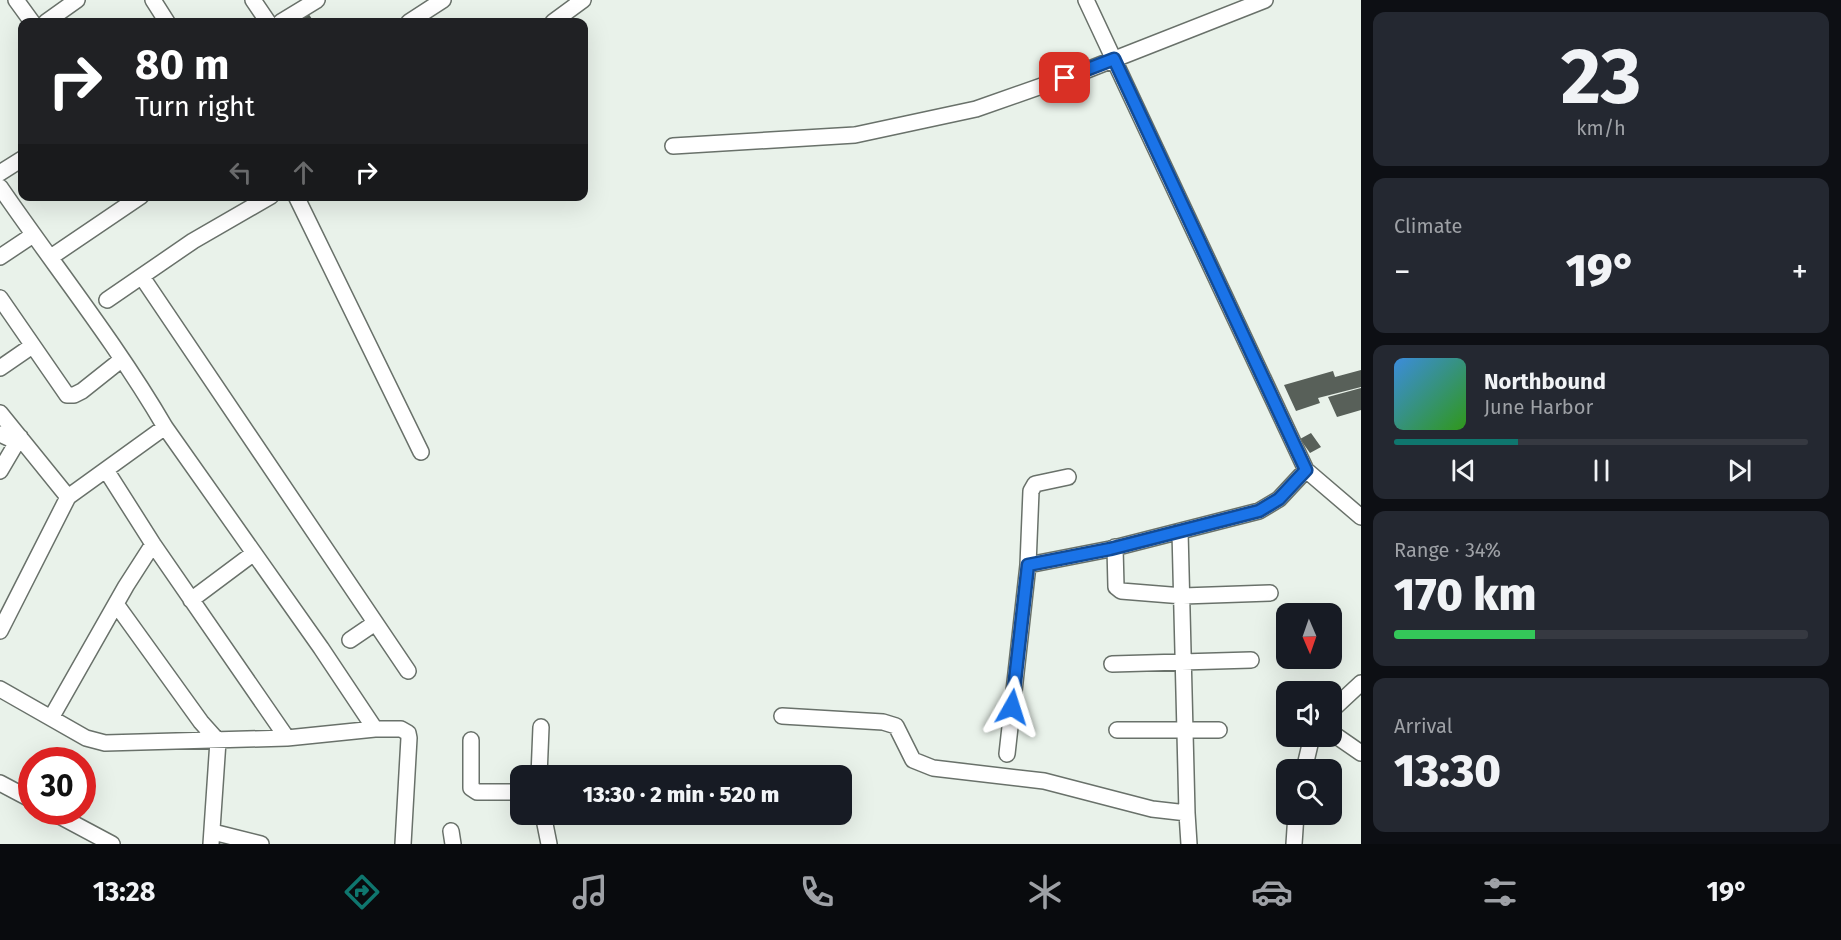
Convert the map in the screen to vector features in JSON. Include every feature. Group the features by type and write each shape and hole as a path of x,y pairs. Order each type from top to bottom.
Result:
{"street":[{"path":"16,0 29,18"},
{"path":"51,18 76,0"},
{"path":"153,0 164,18"},
{"path":"253,0 265,18"},
{"path":"288,18 317,0"},
{"path":"558,18 583,0"},
{"path":"1086,0 1306,470 1361,516"},
{"path":"672,146 855,135 976,109 1087,70 1265,0"},
{"path":"414,18 433,3"},
{"path":"0,173 18,162"},
{"path":"0,187 51,257 165,427 375,729"},
{"path":"51,257 134,201"},
{"path":"107,300 193,241 262,201"},
{"path":"298,201 421,452"},
{"path":"0,257 33,235"},
{"path":"142,277 408,671"},
{"path":"0,298 67,395 74,395 82,391 121,360"},
{"path":"0,368 32,346"},
{"path":"0,413 18,440 68,496"},
{"path":"0,631 4,612 68,496 165,427"},
{"path":"0,434 18,440"},
{"path":"0,471 18,440"},
{"path":"106,470 153,544 287,738"},
{"path":"1028,565 1115,547 1259,511 1279,499 1306,470"},
{"path":"1007,754 1028,565 1031,491 1035,484 1068,477"},
{"path":"1180,531 1189,844"},
{"path":"51,718 153,544"},
{"path":"1115,547 1116,587 1121,591 1183,596 1270,594"},
{"path":"191,600 254,553"},
{"path":"116,604 201,722 218,741 212,838 261,844"},
{"path":"350,640 375,623"},
{"path":"1112,664 1251,660"},
{"path":"1342,701 1361,683"},
{"path":"0,689 86,738 105,743 287,738 375,729 401,729 408,733 409,762 404,844"},
{"path":"782,716 883,722 896,726 913,760 933,768 1044,781 1152,809 1187,813"},
{"path":"539,765 541,727"},
{"path":"1117,730 1219,730"},
{"path":"471,740 471,788 477,792 510,792"},
{"path":"1342,740 1361,753"},
{"path":"0,783 18,793"},
{"path":"76,825 112,844"},
{"path":"545,825 549,844"},
{"path":"1294,844 1295,825"}],"building":[{"path":"306,10 311,18 294,18"},
{"path":"1361,370 1361,387 1318,398 1320,403 1296,411 1284,385 1333,371 1335,377"},
{"path":"1361,388 1361,410 1337,417 1328,397"},
{"path":"1311,433 1321,447 1310,453 1300,439"}],"route":[{"path":"1012,707 1028,565 1054,558 1110,549 1259,511 1279,499 1306,470 1114,59 1065,78"}]}
